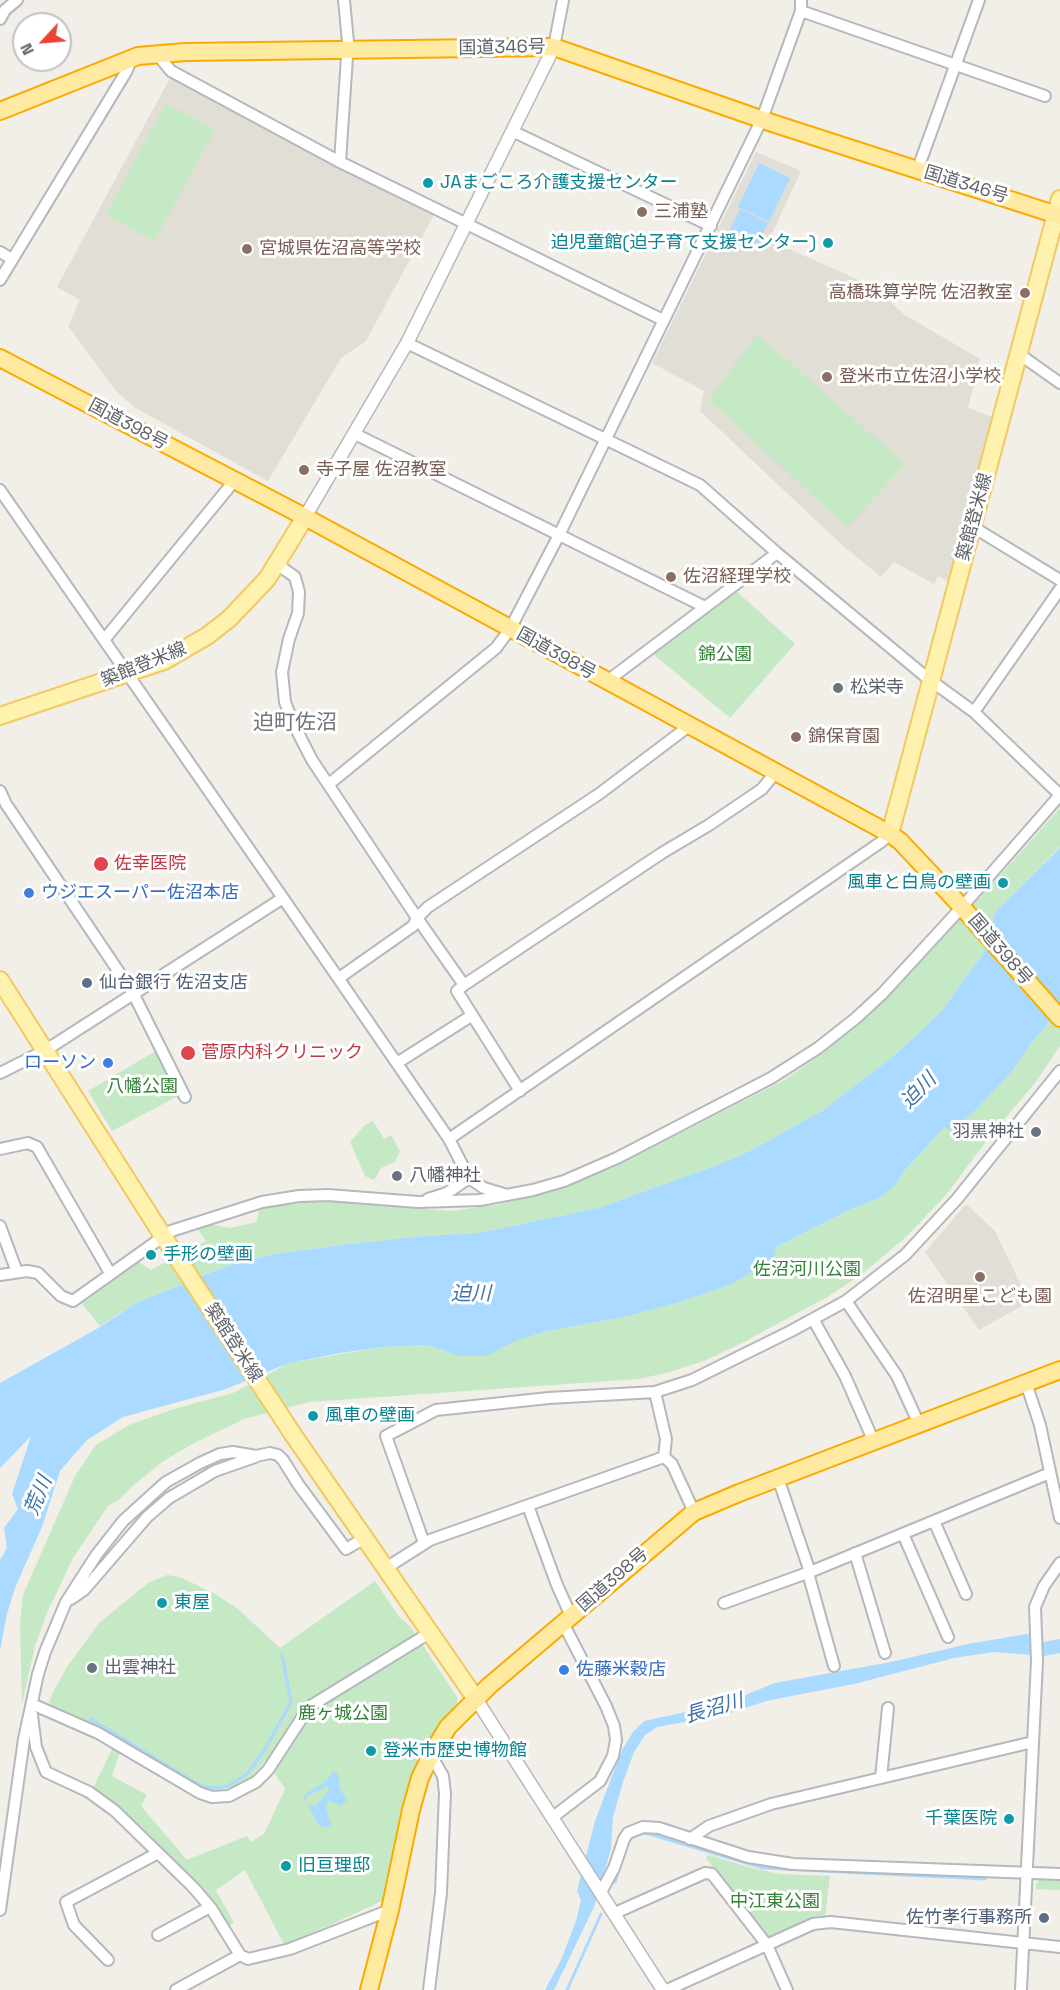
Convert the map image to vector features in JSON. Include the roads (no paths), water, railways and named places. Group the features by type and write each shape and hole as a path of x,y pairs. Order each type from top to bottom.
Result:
{"highway":[{"name":"国道346号","path":"0,111 132,58 158,54 554,47 917,171 1058,209"},
{"name":"国道398号","path":"0,358 305,517 900,840 963,907 1060,1018"},
{"name":"国道398号","path":"369,1990 420,1778 430,1755 448,1728 476,1699 694,1512 1060,1370"}],"main road":[{"name":"築館登米線","path":"890,834 1058,209"},
{"name":"築館登米線","path":"0,716 164,661 207,636 229,619 253,595 277,564 305,517"},
{"name":"築館登米線","path":"0,980 294,1436 476,1699"}],"street":[{"path":"0,19 5,10 17,0"},
{"path":"340,162 348,50 344,0"},
{"path":"305,517 407,343 467,223 554,47 563,0"},
{"path":"917,171 979,0"},
{"path":"329,784 496,648 510,629 762,119 801,5 954,66 1045,96"},
{"path":"158,54 171,71 340,162 663,320"},
{"path":"0,280 126,72 132,58"},
{"path":"512,131 711,226"},
{"path":"0,252 12,259"},
{"path":"407,343 700,485 777,553 931,680 974,712 1058,793"},
{"path":"1019,354 1060,383"},
{"path":"355,434 705,607"},
{"path":"104,640 235,480"},
{"path":"0,490 449,1139 469,1178 484,1188 511,1195"},
{"path":"973,527 1060,580"},
{"path":"606,682 777,553"},
{"path":"277,564 295,577 299,592 298,613 286,649 282,672 285,702 301,740 417,918 464,985"},
{"path":"974,712 1060,589"},
{"path":"339,978 413,926 417,918 428,907 599,794 688,726"},
{"path":"520,1091 457,992 464,985 662,853 762,789 775,773"},
{"path":"0,1275 16,1272 38,1273 61,1296 73,1301 176,1228 262,1202 299,1196 328,1195 418,1202 458,1202 511,1195 564,1181 616,1158 708,1112 794,1064 856,1018 882,994 963,907 1058,793 1060,779"},
{"path":"0,791 3,806 133,993 184,1097"},
{"path":"449,1139 890,834"},
{"path":"0,1073 46,1050 283,898"},
{"path":"397,1063 471,1016"},
{"path":"424,1543 386,1436 436,1410 549,1398 655,1392 692,1380 813,1319 846,1301 905,1255 957,1199 1060,1071"},
{"path":"0,1149 28,1143 37,1146 110,1273"},
{"path":"418,1202 447,1193 469,1178"},
{"path":"0,1226 16,1272"},
{"path":"846,1301 897,1376 919,1424"},
{"path":"813,1319 845,1376 873,1442"},
{"path":"1026,1383 1040,1425 1060,1518"},
{"path":"655,1392 666,1438 664,1457"},
{"path":"0,1911 15,1792 38,1674 52,1631 66,1602 97,1554 123,1521 166,1482 220,1454 233,1452 256,1456 270,1454 278,1455 283,1460 346,1549 365,1538"},
{"path":"386,1568 424,1543 664,1457"},
{"path":"664,1457 672,1464 694,1512"},
{"path":"724,1603 809,1572 1050,1473"},
{"path":"778,1478 809,1572 834,1666"},
{"path":"528,1506 557,1585 567,1620 606,1706 614,1726 616,1740 613,1756 600,1781 586,1794 553,1817"},
{"path":"934,1521 966,1594"},
{"path":"903,1534 948,1637"},
{"path":"855,1553 885,1653"},
{"path":"1021,1990 1037,1661 1036,1601 1060,1563"},
{"path":"32,1706 98,1732 200,1793 212,1797 229,1796 256,1782 268,1770 309,1707 431,1632"},
{"path":"476,1699 665,1990 813,1924 831,1922 1060,1947"},
{"path":"32,1706 36,1747 46,1772 89,1792 115,1811 193,1887 210,1907 240,1955 248,1959 290,1949 390,1910"},
{"path":"881,1778 888,1708"},
{"path":"690,1839 709,1826 771,1804 1033,1742"},
{"path":"429,1990 441,1893 445,1793 443,1776 430,1755"},
{"path":"602,1892 614,1868 624,1839 628,1833 644,1827 659,1828 748,1857 793,1864 1060,1874"},
{"path":"108,1960 74,1925 66,1902 158,1854"},
{"path":"615,1913 705,1873 712,1874 767,1945 787,1990"},
{"path":"158,1935 210,1907"},
{"path":"176,1990 240,1955"}],"water":[{"path":"759,163 790,178 769,222 738,207"},
{"path":"740,209 768,223 758,244 730,230"},
{"name":"迫川","path":"1060,848 1060,1008 1013,1070 977,1109 951,1131 945,1127 905,1170 896,1185 881,1197 849,1210 776,1247 774,1259 732,1284 680,1302 628,1316 543,1332 515,1341 486,1356 458,1356 429,1345 382,1347 289,1363 226,1389 123,1417 87,1440 60,1471 42,1527 15,1588 0,1651 0,1560 7,1548 4,1528 18,1509 12,1494 31,1436 0,1468 0,1383 100,1327 136,1303 227,1266 274,1254 349,1244 479,1233 598,1208 723,1163 754,1149 822,1111 896,1054 941,1012 984,952 995,912"},
{"name":"長沼川","path":"1027,1634 1043,1642 1060,1639 1060,1653 1044,1656 994,1652 954,1658 854,1684 766,1701 725,1715 657,1727 645,1735 634,1752 623,1782 613,1817 611,1849 594,1907 554,1990 545,1990 561,1960 576,1921 581,1900 577,1891 595,1821 622,1750 633,1732 644,1721 723,1704 775,1683"},
{"path":"333,1770 338,1774 340,1789 347,1800 340,1806 327,1801 326,1808 331,1824 326,1828 319,1825 308,1805 317,1805 329,1790 328,1786 309,1795 304,1801 303,1799 307,1793 325,1782"}],"waterway":[{"path":"91,1719 201,1786 213,1788 228,1786 248,1773 264,1751 291,1702 282,1655"},
{"path":"629,1840 646,1833 763,1868 985,1879"},
{"path":"615,1882 619,1869"},
{"path":"567,1990 601,1914"}],"place":[{"name":"JAまごころ介護支援センター","path":"428,183"},
{"name":"三浦塾","path":"642,212"},
{"name":"迫児童館(迫子育て支援センター)","path":"828,243"},
{"name":"宮城県佐沼高等学校","path":"247,249"},
{"name":"高橋珠算学院 佐沼教室","path":"1025,293"},
{"name":"登米市立佐沼小学校","path":"827,377"},
{"name":"寺子屋 佐沼教室","path":"304,470"},
{"name":"佐沼経理学校","path":"671,577"},
{"name":"松栄寺","path":"838,688"},
{"name":"錦保育園","path":"796,737"},
{"name":"佐幸医院","path":"101,864"},
{"name":"風車と白鳥の壁画","path":"1003,883"},
{"name":"ウジエスーパー佐沼本店","path":"29,893"},
{"name":"仙台銀行 佐沼支店","path":"87,983"},
{"name":"菅原内科クリニック","path":"188,1053"},
{"name":"ローソン","path":"108,1063"},
{"name":"羽黒神社","path":"1036,1132"},
{"name":"八幡神社","path":"397,1176"},
{"name":"手形の壁画","path":"151,1255"},
{"name":"佐沼明星こども園","path":"980,1277"},
{"name":"風車の壁画","path":"313,1416"},
{"name":"東屋","path":"162,1603"},
{"name":"出雲神社","path":"92,1668"},
{"name":"佐藤米穀店","path":"564,1670"},
{"name":"登米市歴史博物館","path":"371,1751"},
{"name":"千葉医院","path":"1009,1819"},
{"name":"旧亘理邸","path":"286,1866"},
{"name":"佐竹孝行事務所","path":"1044,1918"}],"district":[{"name":"迫町佐沼","path":"295,723"}],"park label":[{"name":"錦公園","path":"725,655"},
{"name":"八幡公園","path":"142,1087"},
{"name":"佐沼河川公園","path":"807,1270"},
{"name":"鹿ヶ城公園","path":"343,1714"},
{"name":"中江東公園","path":"775,1902"}],"water label":[{"name":"荒川","path":"39,1496"}]}
